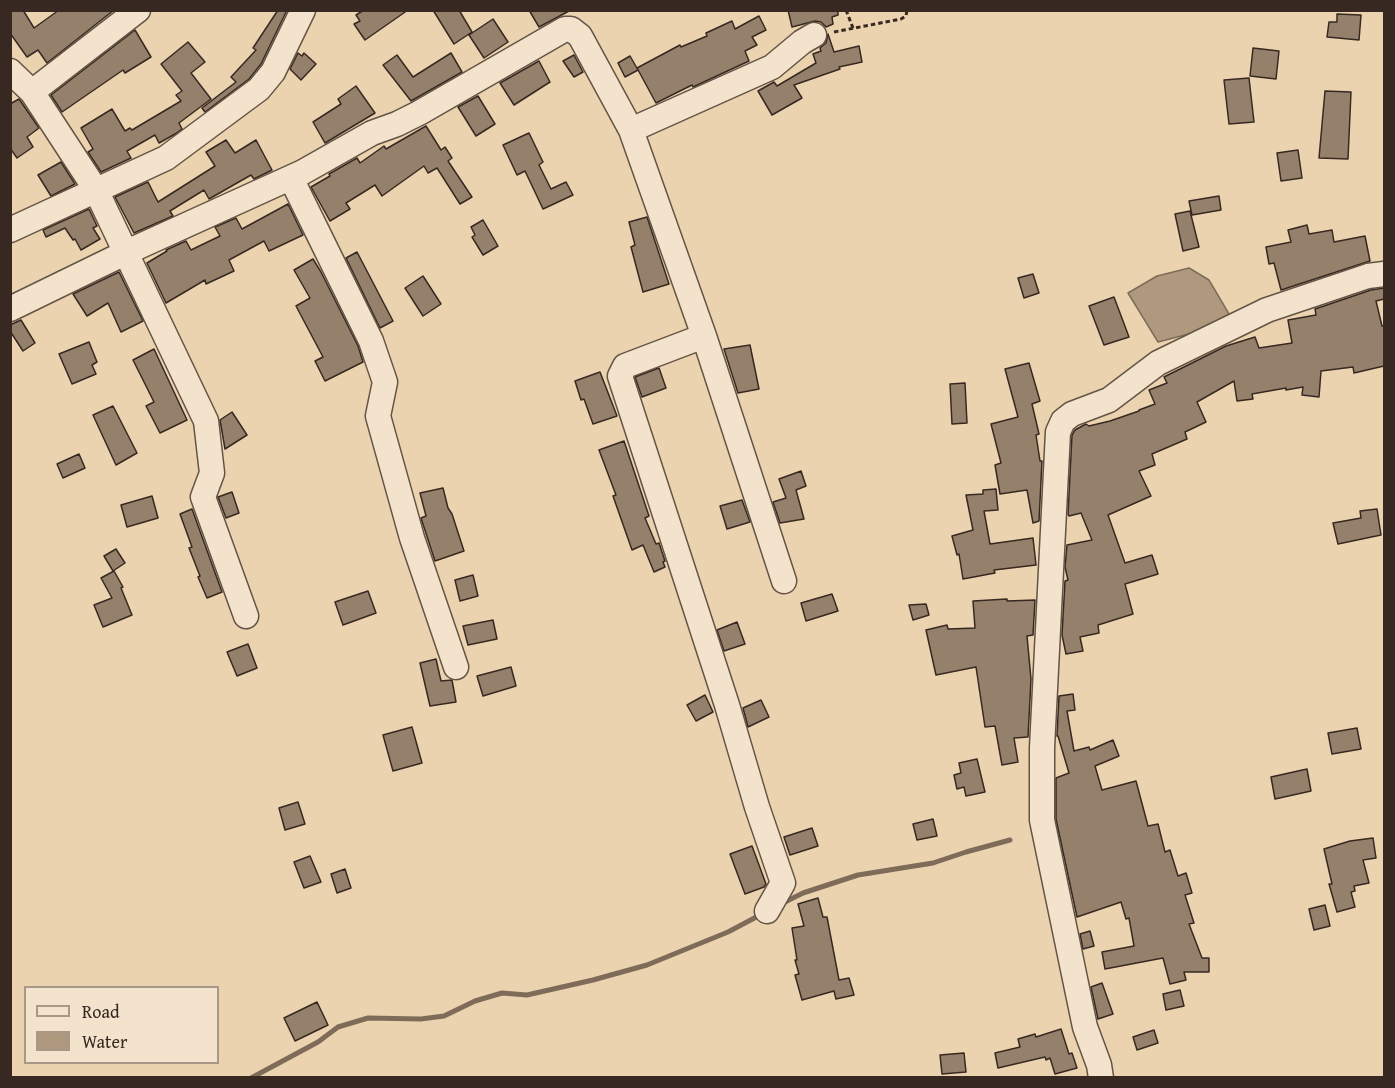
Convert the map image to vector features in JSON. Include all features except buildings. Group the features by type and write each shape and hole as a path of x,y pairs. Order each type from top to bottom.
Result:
{"street":[{"path":"32,92 138,10"},
{"path":"10,230 165,158 259,89 273,72 303,10"},
{"path":"10,309 126,252 291,178 372,133 419,113 565,29 571,29 580,36 631,130 704,336 784,581"},
{"path":"631,130 772,67 813,35"},
{"path":"10,71 32,92 96,190 206,422 212,473 203,497 246,616"},
{"path":"291,178 371,341 385,382 378,416 412,538 456,667"},
{"path":"1101,1077 1100,1065 1085,1027 1042,820 1042,748 1058,432 1063,421 1072,414 1109,400 1158,363 1187,348 1267,310 1368,276 1384,274"},
{"path":"704,336 625,366 620,376 783,883 767,911"}],"path":[{"path":"846,10 853,28"},
{"path":"813,35 902,19 907,10"}],"water":[{"path":"1189,268 1209,280 1229,314 1212,328 1158,342 1128,293 1157,276"}],"waterway":[{"path":"781,904 803,893 858,875 933,863 1010,840"},
{"path":"251,1078 318,1042 338,1027 368,1018 421,1019 444,1016 475,1001 502,993 527,995 593,980 647,965 728,932 762,914"}]}
